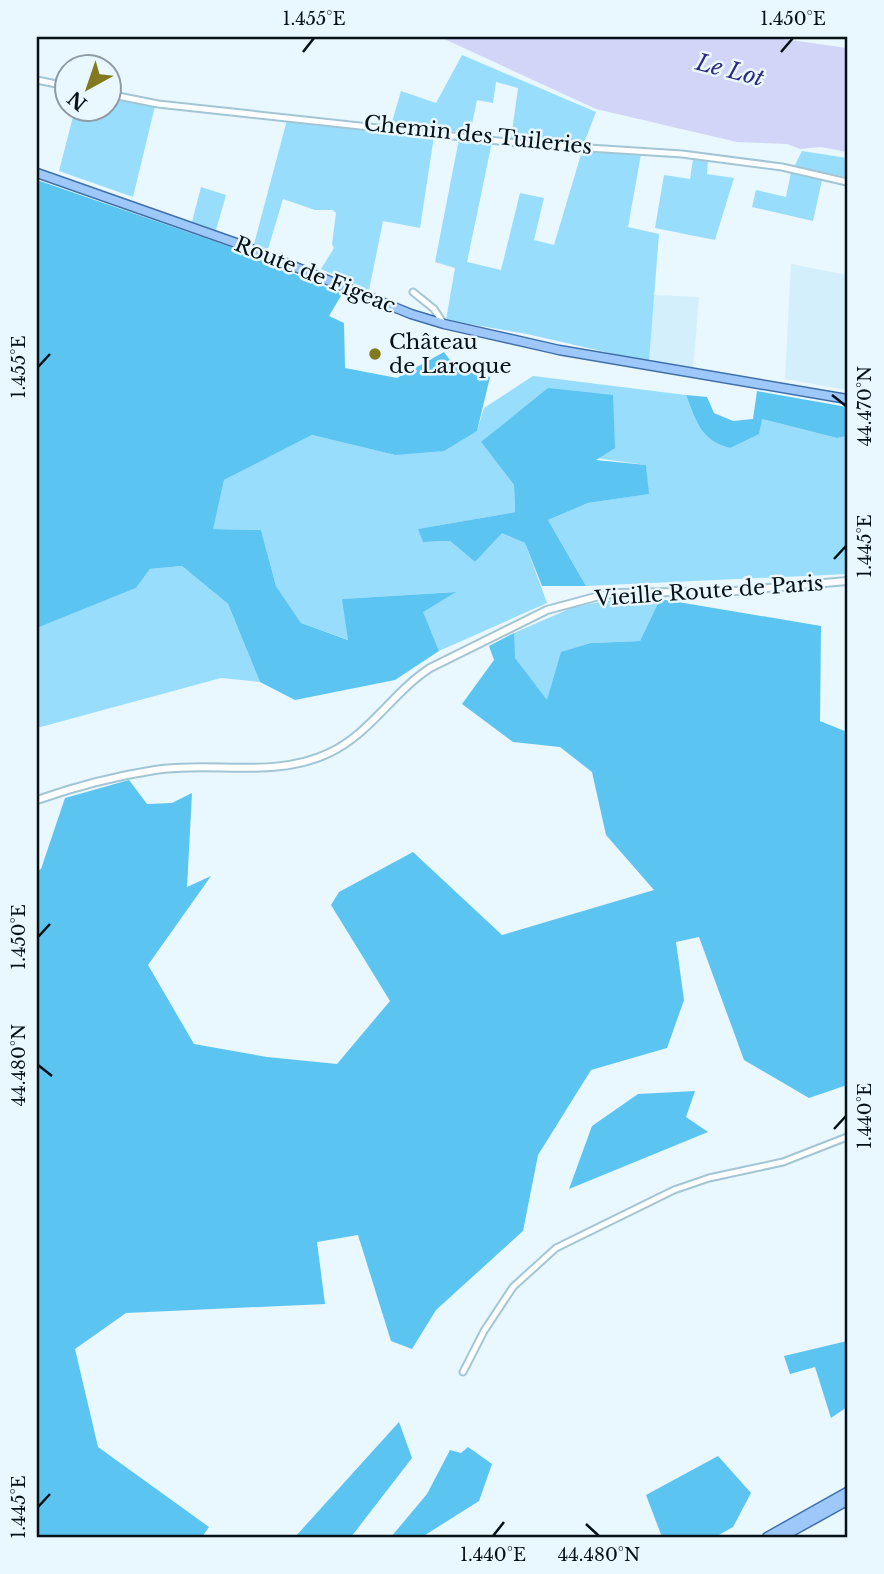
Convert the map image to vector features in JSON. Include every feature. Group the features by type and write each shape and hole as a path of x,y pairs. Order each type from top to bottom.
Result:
{"main road":[{"name":"Route de Figeac","path":"37,173 239,244 411,314 444,324 654,368 847,400"},
{"path":"766,1537 847,1492"},
{"path":"782,1537 847,1501"}],"street":[{"name":"Chemin des Tuileries","path":"122,97 158,104 527,144 682,154 782,167 847,181"},
{"path":"412,292 434,309 444,324"},
{"name":"Vieille Route de Paris","path":"37,800 156,769 276,767 313,759 360,734 414,679 430,668 547,610 576,601 618,593 735,591 847,581"},
{"path":"463,1373 484,1331 513,1287 556,1248 674,1190 709,1178 783,1162 847,1137"}],"shaded area":[{"path":"462,55 596,112 584,143 511,139 518,88 496,82 493,103 477,100 470,134 392,122 401,91 436,103"},
{"path":"122,100 155,106 133,197 59,171 72,122 122,122"},
{"path":"287,120 434,136 420,228 383,221 369,290 321,269 334,248 332,244 336,213 333,210 315,210 283,199 268,249 254,244"},
{"path":"459,139 492,142 467,262 501,270 520,193 544,198 534,240 554,245 582,151 641,154 628,227 659,234 649,362 527,334 446,320 455,268 435,262"},
{"path":"802,151 847,158 847,177 794,167"},
{"path":"693,159 708,160 707,174 734,178 715,240 655,228 664,175 690,179"},
{"path":"791,172 822,180 813,221 752,207 756,190 786,197"},
{"path":"37,180 228,246 342,294 329,316 344,323 345,368 397,378 444,352 455,367 490,377 477,431 444,451 395,455 312,435 224,480 213,529 261,530 276,586 301,623 348,640 342,599 456,592 423,612 439,651 395,680 295,700 260,682 228,604 182,566 150,569 136,588 37,628"},
{"path":"201,187 226,195 216,230 192,222"},
{"path":"791,264 847,275 847,390 785,379"},
{"path":"654,295 699,297 693,370 649,362"},
{"path":"533,376 686,395 701,429 712,440 730,448 762,419 837,438 847,436 847,574 586,586 548,520 588,503 648,494 646,465 481,442 514,485 515,512 419,529 423,542 450,541 475,562 502,532 525,543 547,603 439,651 422,611 454,592 343,599 349,640 301,623 276,586 261,530 212,529 224,480 312,435 395,455 477,431 484,408"},
{"path":"548,388 613,395 615,448 596,460 646,465 649,494 588,503 548,520 586,586 542,586 525,543 502,533 475,562 450,541 423,542 418,529 515,512 514,485 481,442"},
{"path":"757,391 847,407 847,436 837,438 762,419 759,434 730,448 712,440 701,429 686,395 707,397 714,413 733,421 753,419"},
{"path":"182,566 228,604 260,682 221,678 37,728 37,628 136,588 150,569"},
{"path":"660,599 640,641 591,643 547,701 514,658 514,633 576,606 614,600"},
{"path":"660,599 821,626 820,721 847,732 847,1085 809,1098 744,1060 699,937 676,942 684,1000 667,1048 591,1070 538,1155 523,1231 436,1310 412,1349 391,1341 358,1235 317,1242 325,1304 126,1313 75,1349 98,1447 209,1527 202,1537 37,1537 37,871 41,869 65,798 129,780 147,804 172,803 192,793 187,887 211,876 148,965 194,1044 267,1057 337,1064 390,1001 331,905 339,892 413,852 502,935 654,890 606,835 592,772 560,747 513,742 462,704 494,660 489,646 514,633 515,658 547,700 561,652 591,643 640,641"},
{"path":"695,1091 686,1117 708,1132 569,1189 592,1126 638,1094"},
{"path":"847,1341 847,1407 831,1418 815,1367 790,1374 784,1356"},
{"path":"399,1422 412,1458 351,1537 295,1537"},
{"path":"468,1447 492,1464 479,1501 422,1537 391,1537 427,1494 450,1450 461,1453"},
{"path":"718,1456 751,1493 733,1527 717,1536 662,1537 646,1495"}],"water":[{"name":"Le Lot","path":"440,37 769,37 847,48 847,152 821,147 800,149 787,144 737,142 596,109"}],"place":[{"name":"Château de Laroque","path":"375,354"}]}
